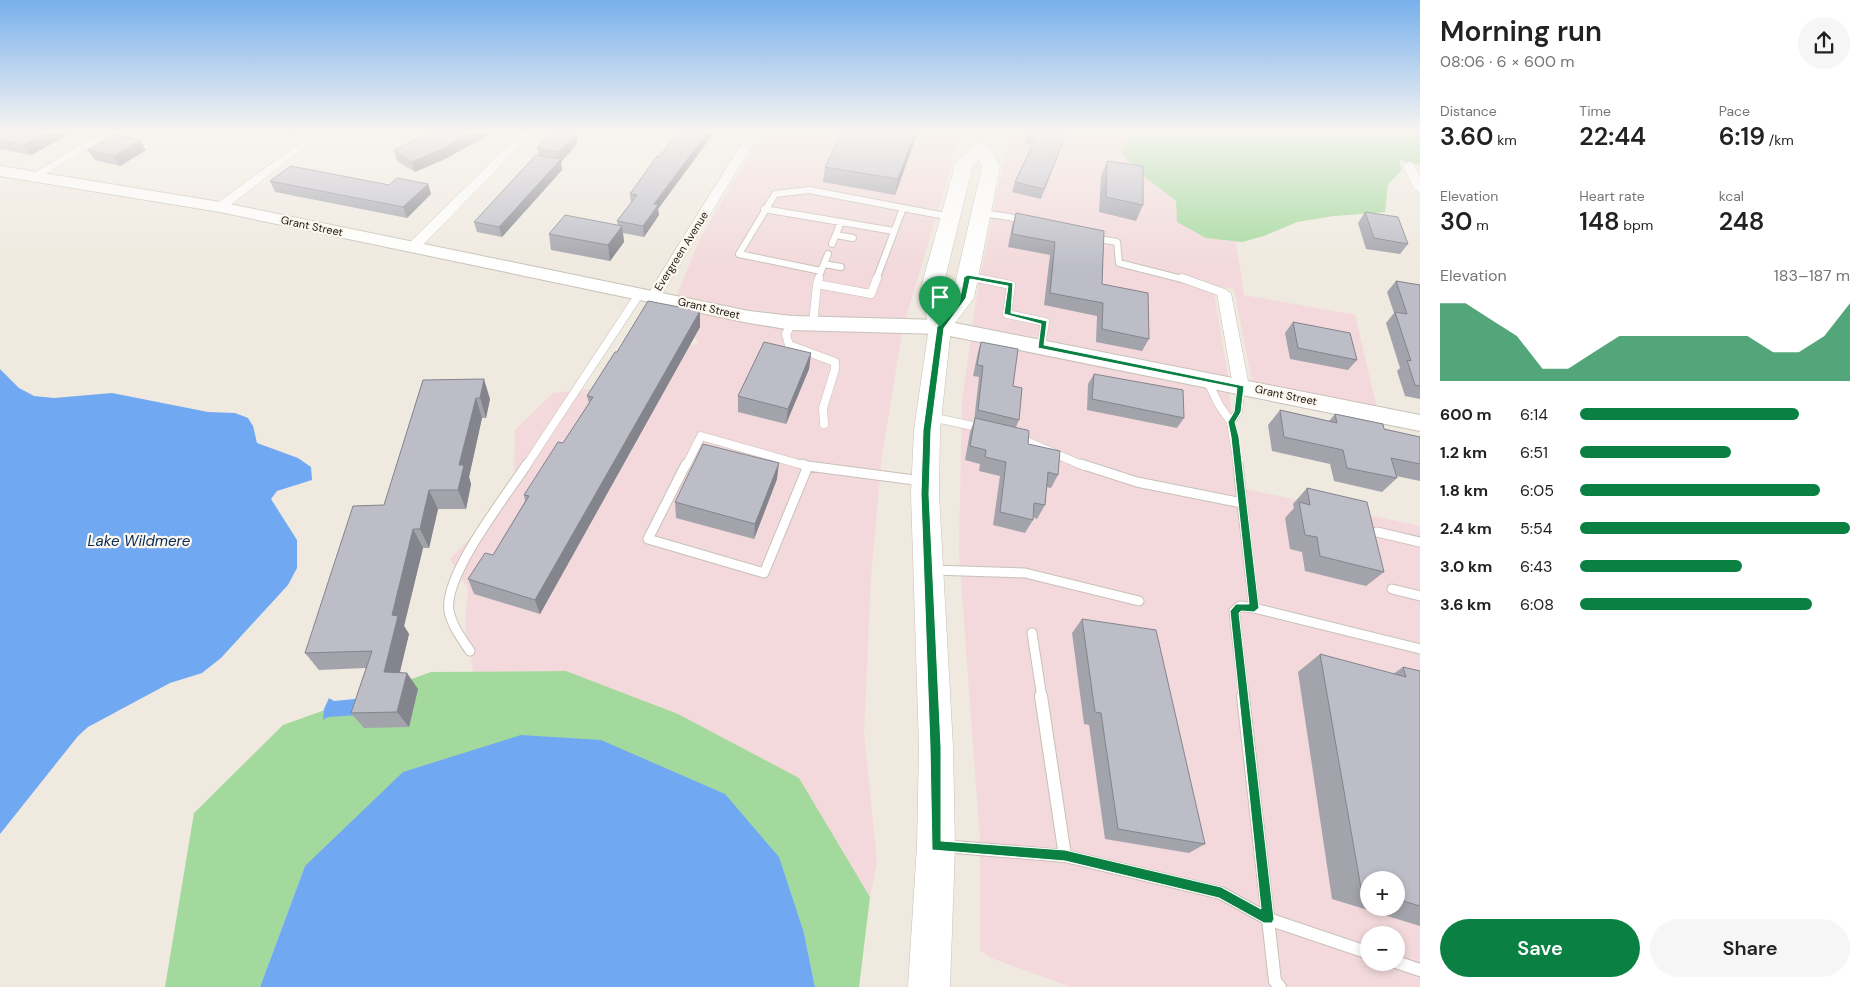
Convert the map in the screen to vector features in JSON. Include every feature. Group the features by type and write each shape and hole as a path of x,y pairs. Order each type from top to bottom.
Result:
{"main road":[{"path":"929,987 936,846 936,747 927,570 925,482 928,416 940,327 931,292 961,176"},
{"path":"940,327 963,298 989,176"}],"street":[{"name":"Grant Street","path":"23,176 220,207 749,317 792,323 940,327 1420,423"},
{"path":"220,207 260,176"},
{"path":"413,247 484,176"},
{"name":"Evergreen Avenue","path":"647,295 726,176"},
{"path":"1414,176 1420,189"},
{"path":"1224,293 1241,386"}],"lane":[{"path":"821,271 740,254 764,209 775,194 809,190 951,216"},
{"path":"817,284 871,294 875,274 885,245 894,231 902,208"},
{"path":"764,209 894,231"},
{"path":"981,213 1010,217 1034,226"},
{"path":"832,244 841,222"},
{"path":"836,235 853,238"},
{"path":"1090,237 1117,242 1118,263 1175,276 1224,293"},
{"path":"813,324 817,284 828,254"},
{"path":"824,264 841,267"},
{"path":"968,277 1011,285 1008,314 1044,322 1041,347"},
{"path":"470,651 450,622 447,605 452,584 462,563 647,295"},
{"path":"792,323 786,334 789,345 829,358 835,362 835,368 823,408 824,424"},
{"path":"1207,380 1219,405 1231,422 1235,437 1254,608"},
{"path":"1231,422 1238,412 1241,386"},
{"path":"928,416 994,430"},
{"path":"808,466 764,573 648,540 701,436 808,466 925,482"},
{"path":"1013,436 1061,452 1082,465 1105,473 1242,503"},
{"path":"1377,532 1420,542"},
{"path":"927,570 1025,573 1140,602"},
{"path":"1392,589 1420,596"},
{"path":"1280,987 1275,981 1234,611 1240,606 1254,608 1420,649"},
{"path":"1032,633 1065,856"},
{"path":"936,846 1065,856 1221,893 1268,919 1360,950"},
{"path":"1405,965 1420,970"}],"shaded area":[{"path":"737,176 948,176 905,320 792,317 751,312 677,295 700,238"},
{"path":"1001,176 1144,176 1176,201 1206,238 1236,241 1244,295 1355,315 1377,408 1252,382 1234,289 1213,286 1228,377 972,328"},
{"path":"682,308 746,323 792,329 902,332 882,456 871,577 864,732 877,862 870,897 799,778 566,671 473,672 465,624 468,589 450,559 514,492 515,430 553,393 624,385 625,356 698,344"},
{"path":"971,339 1229,390 1240,488 1420,526 1420,987 1071,987 991,958 980,950 980,839 959,554 962,400"}],"green space":[{"path":"1144,176 1396,176 1388,185 1385,212 1334,216 1297,222 1264,236 1242,242 1206,238 1177,222 1176,201"},
{"path":"566,671 678,714 799,778 870,897 859,987 815,987 804,933 305,866 260,987 165,987 194,813 283,725 431,672"}],"water":[{"name":"Lake Wildmere","path":"0,369 19,388 34,396 54,398 112,393 208,412 235,413 248,418 253,426 257,443 298,458 311,467 312,480 277,491 271,499 297,540 297,568 288,585 221,658 202,673 170,683 88,727 78,736 0,834"},
{"path":"329,698 334,701 365,698 361,715 328,717 323,720 324,709"},
{"path":"521,735 601,740 725,794 779,857 804,933 815,987 260,987 305,866 403,772"}],"building":[{"path":"277,176 343,176 389,185 397,178 428,184 403,207 270,181"},
{"path":"517,176 545,176 499,227 474,222"},
{"path":"643,176 675,176 654,204 658,205 643,226 617,221 637,195 630,194"},
{"path":"880,176 899,176 898,179"},
{"path":"1018,176 1049,176 1044,189 1015,182"},
{"path":"1107,176 1143,176 1143,205 1106,197"},
{"path":"1365,212 1398,217 1408,244 1374,238"},
{"path":"1016,213 1104,231 1102,284 1148,293 1149,339 1102,329 1103,303 1050,293 1055,242 1012,234"},
{"path":"565,215 622,226 608,245 549,234"},
{"path":"1396,281 1420,285 1420,386 1415,385 1407,360 1411,361 1395,312 1407,314"},
{"path":"648,301 700,311 535,600 468,579 485,553 493,555 529,496 524,495 558,442 563,443 593,397 587,396"},
{"path":"1293,322 1350,333 1357,360 1298,348"},
{"path":"764,342 811,353 788,409 738,396"},
{"path":"981,342 1018,349 1013,386 1022,388 1019,420 978,410 983,366 977,365"},
{"path":"1094,374 1183,390 1184,418 1092,399"},
{"path":"484,379 480,398 476,398 459,465 464,465 458,490 429,490 420,529 413,529 392,615 398,616 384,672 407,673 397,712 351,713 372,651 305,653 353,506 384,505 423,380"},
{"path":"1280,410 1337,423 1335,414 1383,424 1384,429 1420,437 1420,464 1391,458 1397,478 1347,468 1343,450 1284,437"},
{"path":"975,418 1027,430 1029,431 1028,444 1060,451 1058,475 1048,472 1045,505 1034,503 1033,520 1000,512 1006,462 985,457 986,450 970,446"},
{"path":"703,444 779,463 755,524 675,502"},
{"path":"1307,488 1367,502 1384,572 1320,556 1317,537 1305,535 1299,502 1310,505"},
{"path":"1082,619 1156,630 1205,844 1118,829 1101,713 1095,712"},
{"path":"1320,654 1406,677 1403,667 1420,671 1420,906 1405,902 1405,871 1360,871 1360,882"}],"route":[{"path":"968,277 1011,285 1008,314 1044,322 1041,347 1241,386 1238,412 1231,422 1235,437 1254,608 1240,606 1234,611 1268,919 1221,893 1065,856 936,846 936,747 925,494 927,430 940,327 963,298 968,277"}]}
